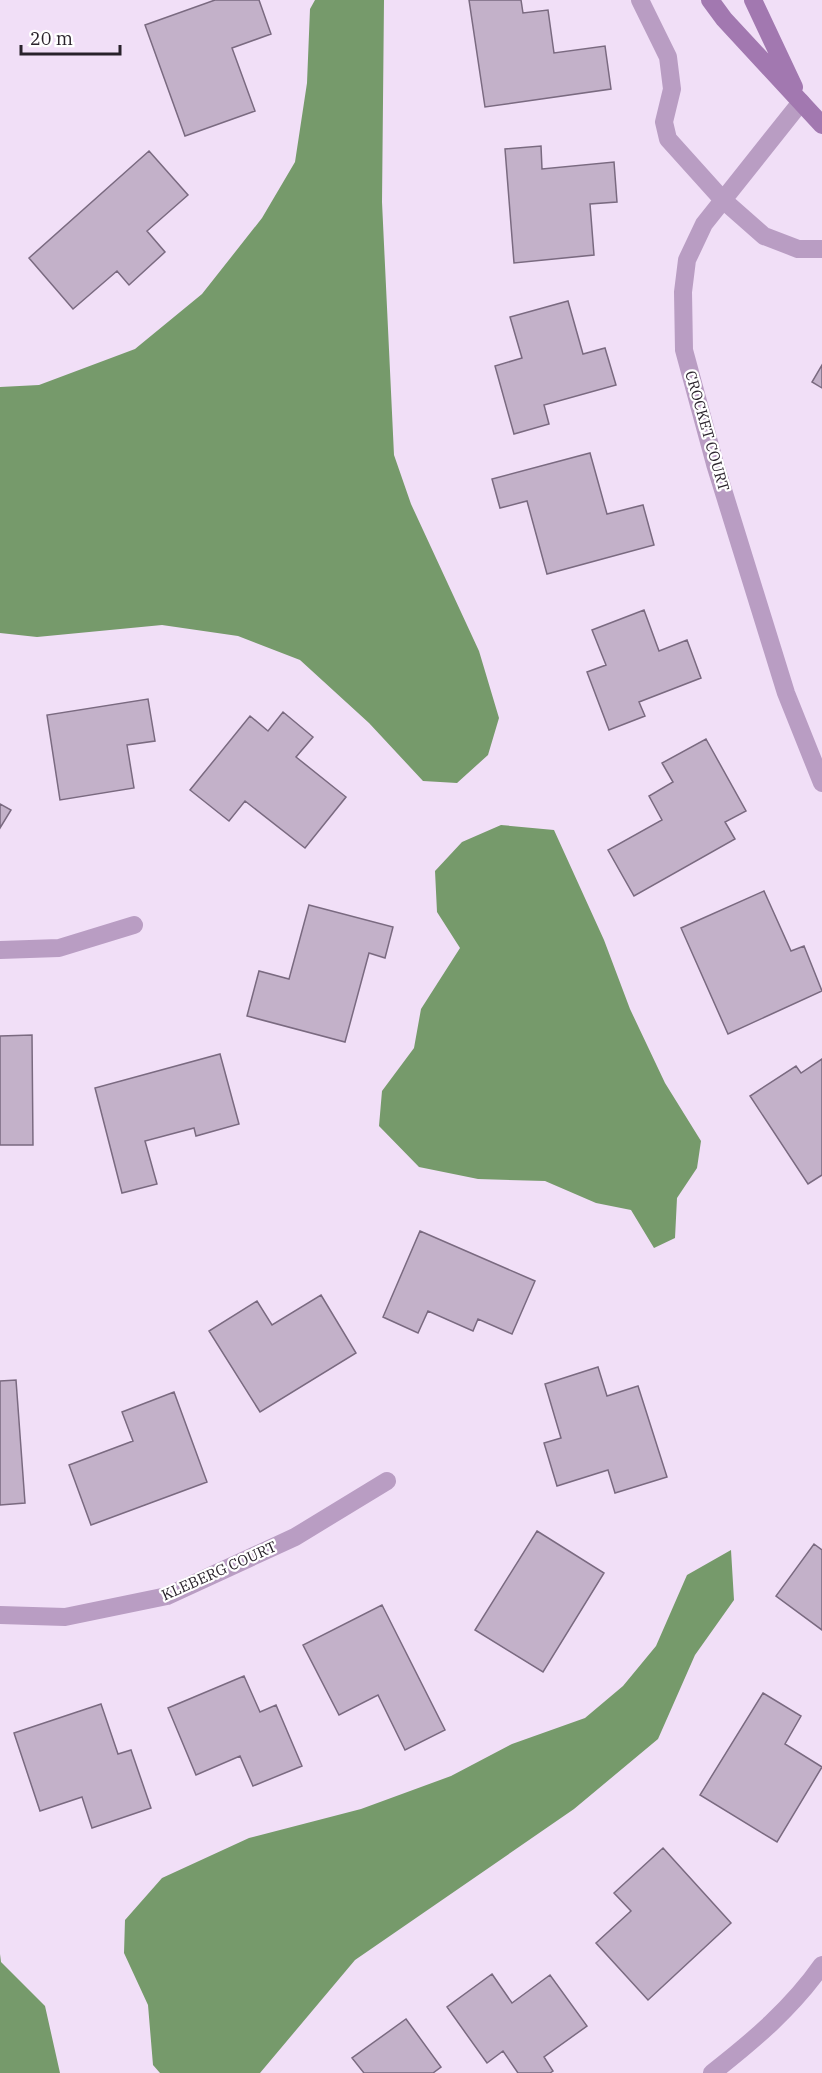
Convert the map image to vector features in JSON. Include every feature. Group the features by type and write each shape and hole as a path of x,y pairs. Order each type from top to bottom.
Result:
{"street":[{"path":"640,0 668,57 672,89 664,122 668,139 722,199 764,236 798,249 822,249"},
{"path":"710,0 724,19 822,125"},
{"path":"753,0 801,102"},
{"name":"CROCKET COURT","path":"801,102 704,224 687,260 682,292 684,350 715,464 786,693 822,783"},
{"path":"0,950 59,948 135,925"},
{"name":"KLEBERG COURT","path":"0,1615 65,1617 167,1596 295,1537 387,1481"},
{"path":"712,2073 752,2042 803,1992 822,1965"}],"shaded area":[{"path":"315,0 384,0 382,202 394,455 411,504 479,651 499,718 488,755 457,783 423,781 369,723 300,660 238,636 162,625 37,637 0,633 0,387 39,385 135,349 202,294 262,218 295,162 307,83 310,9"},
{"path":"501,825 554,830 604,940 630,1009 665,1083 701,1141 697,1168 677,1198 675,1238 654,1248 631,1210 596,1203 545,1181 478,1179 419,1167 379,1126 382,1091 414,1048 421,1009 460,948 437,912 435,871 462,842"},
{"path":"731,1550 734,1600 695,1655 658,1739 574,1809 355,1960 260,2073 160,2073 153,2065 148,2005 124,1953 125,1920 162,1878 249,1838 361,1809 451,1776 512,1744 585,1718 623,1686 656,1646 687,1575"},
{"path":"0,1954 1,1962 45,2006 60,2073 0,2073"}],"building":[{"path":"215,0 259,0 271,34 232,48 255,111 185,136 145,25"},
{"path":"469,0 521,0 523,13 548,10 554,53 605,46 611,89 485,107"},
{"path":"541,146 542,169 614,162 617,202 590,204 594,255 514,263 505,149"},
{"path":"149,151 188,195 147,231 165,252 129,285 117,271 73,309 29,258"},
{"path":"568,301 583,354 605,348 616,385 544,405 549,424 514,434 495,366 522,358 510,317"},
{"path":"822,365 822,388 812,382"},
{"path":"590,453 607,514 643,505 654,545 547,574 527,501 500,508 492,479"},
{"path":"644,610 659,651 687,640 701,678 639,702 645,716 609,730 587,672 606,665 592,630"},
{"path":"148,699 155,741 127,745 134,788 60,800 47,715"},
{"path":"283,712 313,737 296,757 346,797 305,848 245,801 229,821 190,790 250,716 268,731"},
{"path":"706,739 746,811 725,822 735,839 634,896 608,850 662,820 649,796 673,782 662,763"},
{"path":"0,804 11,810 0,828"},
{"path":"764,891 791,951 804,946 822,991 728,1034 681,928"},
{"path":"309,905 393,927 385,958 369,953 345,1042 247,1016 259,971 289,979"},
{"path":"32,1035 33,1145 0,1145 0,1036"},
{"path":"220,1054 239,1124 196,1136 194,1128 145,1141 157,1184 122,1193 95,1088"},
{"path":"822,1059 822,1175 808,1184 750,1096 796,1066 801,1073"},
{"path":"420,1231 535,1281 512,1334 478,1319 473,1331 428,1311 418,1333 383,1317"},
{"path":"321,1295 356,1353 260,1412 209,1331 257,1301 272,1325"},
{"path":"598,1367 607,1396 638,1386 667,1477 615,1493 608,1470 557,1486 544,1443 561,1438 545,1384"},
{"path":"16,1380 25,1503 0,1505 0,1381"},
{"path":"174,1392 207,1482 91,1525 69,1465 133,1441 122,1412"},
{"path":"537,1531 604,1573 543,1672 475,1630"},
{"path":"814,1544 822,1550 822,1630 776,1596"},
{"path":"382,1605 445,1730 405,1750 378,1695 339,1715 303,1645"},
{"path":"244,1676 260,1712 276,1705 302,1766 253,1786 240,1756 196,1775 168,1708"},
{"path":"763,1693 801,1716 785,1744 822,1767 777,1842 700,1795"},
{"path":"101,1704 118,1754 131,1750 151,1808 92,1828 82,1797 40,1811 14,1733"},
{"path":"663,1848 731,1923 648,2000 596,1943 631,1911 614,1893"},
{"path":"492,1974 512,2003 550,1975 587,2026 544,2057 553,2071 550,2073 518,2073 503,2051 487,2063 447,2007"},
{"path":"406,2019 441,2067 433,2073 364,2073 352,2058"}]}
